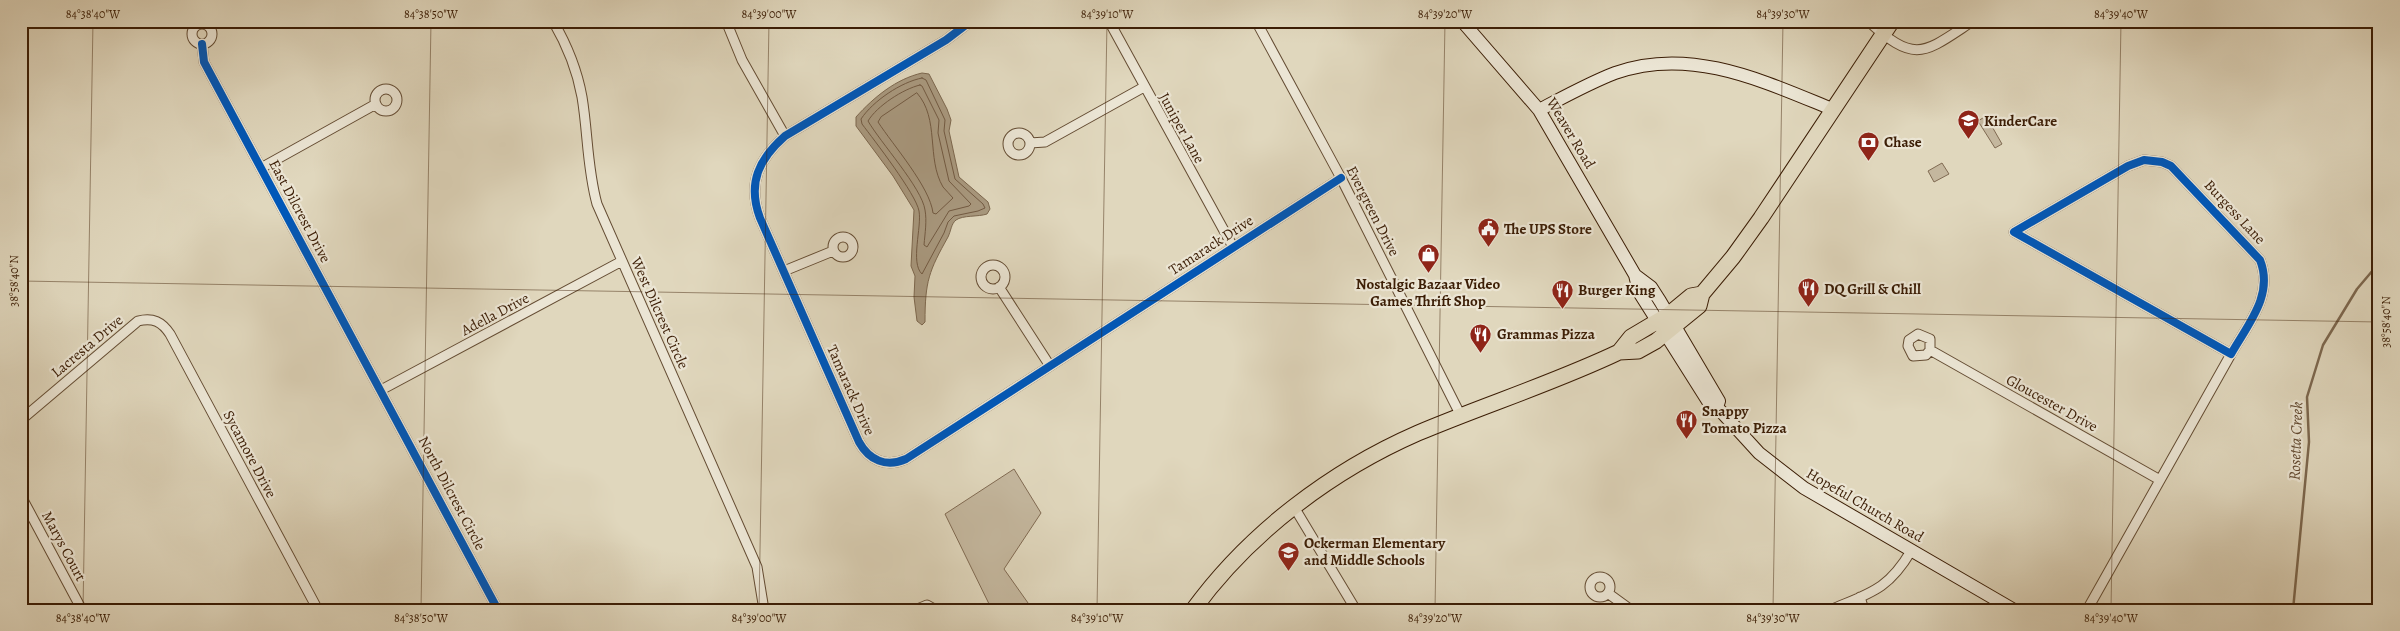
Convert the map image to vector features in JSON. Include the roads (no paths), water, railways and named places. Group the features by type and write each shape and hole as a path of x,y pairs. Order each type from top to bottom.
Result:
{"main road":[{"name":"Weaver Road","path":"1462,21 1540,110 1635,275 1639,292 1666,325"},
{"path":"1193,610 1243,553 1294,507 1357,465 1417,434 1619,352 1631,337 1666,325 1699,306 1702,294 1733,257 1761,218 1892,21"},
{"path":"1540,110 1616,73 1643,66 1676,62 1710,66 1759,80 1832,109"},
{"name":"Hopeful Church Road","path":"1666,325 1711,406 1717,407 1738,433 1780,472 1804,488 2014,610"}],"street":[{"name":"West Dilcrest Circle","path":"553,21 566,44 578,79 584,111 590,175 597,204 757,567 764,610"},
{"path":"726,21 742,60 785,136"},
{"name":"Tamarack Drive","path":"971,21 960,25 946,40 785,136 765,156 755,180 754,192 760,218 859,442 867,455 876,460 893,463 906,459 1341,178"},
{"name":"Juniper Lane","path":"1109,21 1233,247"},
{"name":"Evergreen Drive","path":"1256,21 1341,178 1461,416"},
{"path":"1868,21 1883,35 1910,49 1921,51 1932,47 1973,21"},
{"name":"East Dilcrest Drive","path":"202,44 204,62 380,390"},
{"path":"1030,143 1045,142 1144,87"},
{"path":"261,168 376,104"},
{"name":"Burgess Lane","path":"2087,610 2231,354 2263,296 2266,286 2264,268 2255,254 2171,166 2152,160 2136,162 2014,232 2231,354"},
{"path":"784,271 833,251"},
{"name":"Adella Drive","path":"380,390 622,261"},
{"path":"999,287 1050,366"},
{"name":"Lacresta Drive","path":"21,420 134,324 144,320 151,320"},
{"name":"Sycamore Drive","path":"151,320 160,322 170,334 318,610"},
{"name":"Gloucester Drive","path":"1930,350 2160,480"},
{"name":"North Dilcrest Circle","path":"380,390 498,610"},
{"name":"Marys Court","path":"21,496 82,610"},
{"path":"1294,507 1356,610"},
{"path":"1830,610 1883,586 1892,579 1912,551"},
{"path":"1609,594 1631,610"},
{"path":"1860,597 1864,610"},
{"path":"915,610 927,605 936,610"}],"water":[{"path":"922,73 929,74 951,120 949,131 959,177 988,202 990,209 987,214 963,217 956,220 953,224 929,277 925,322 922,325 917,321 914,297 915,276 911,266 914,210 893,176 856,126 856,117 894,84"}],"waterway":[{"name":"Rosetta Creek","path":"2293,610 2309,442 2307,397 2323,345 2357,289 2379,263"}],"place":[{"name":"KinderCare","path":"1968,140"},
{"name":"Chase","path":"1868,161"},
{"name":"The UPS Store","path":"1488,248"},
{"name":"Nostalgic Bazaar Video Games Thrift Shop","path":"1428,274"},
{"name":"DQ Grill & Chill","path":"1808,308"},
{"name":"Burger King","path":"1562,309"},
{"name":"Grammas Pizza","path":"1481,353"},
{"name":"Snappy Tomato Pizza","path":"1686,439"},
{"name":"Ockerman Elementary and Middle Schools","path":"1288,571"}]}
